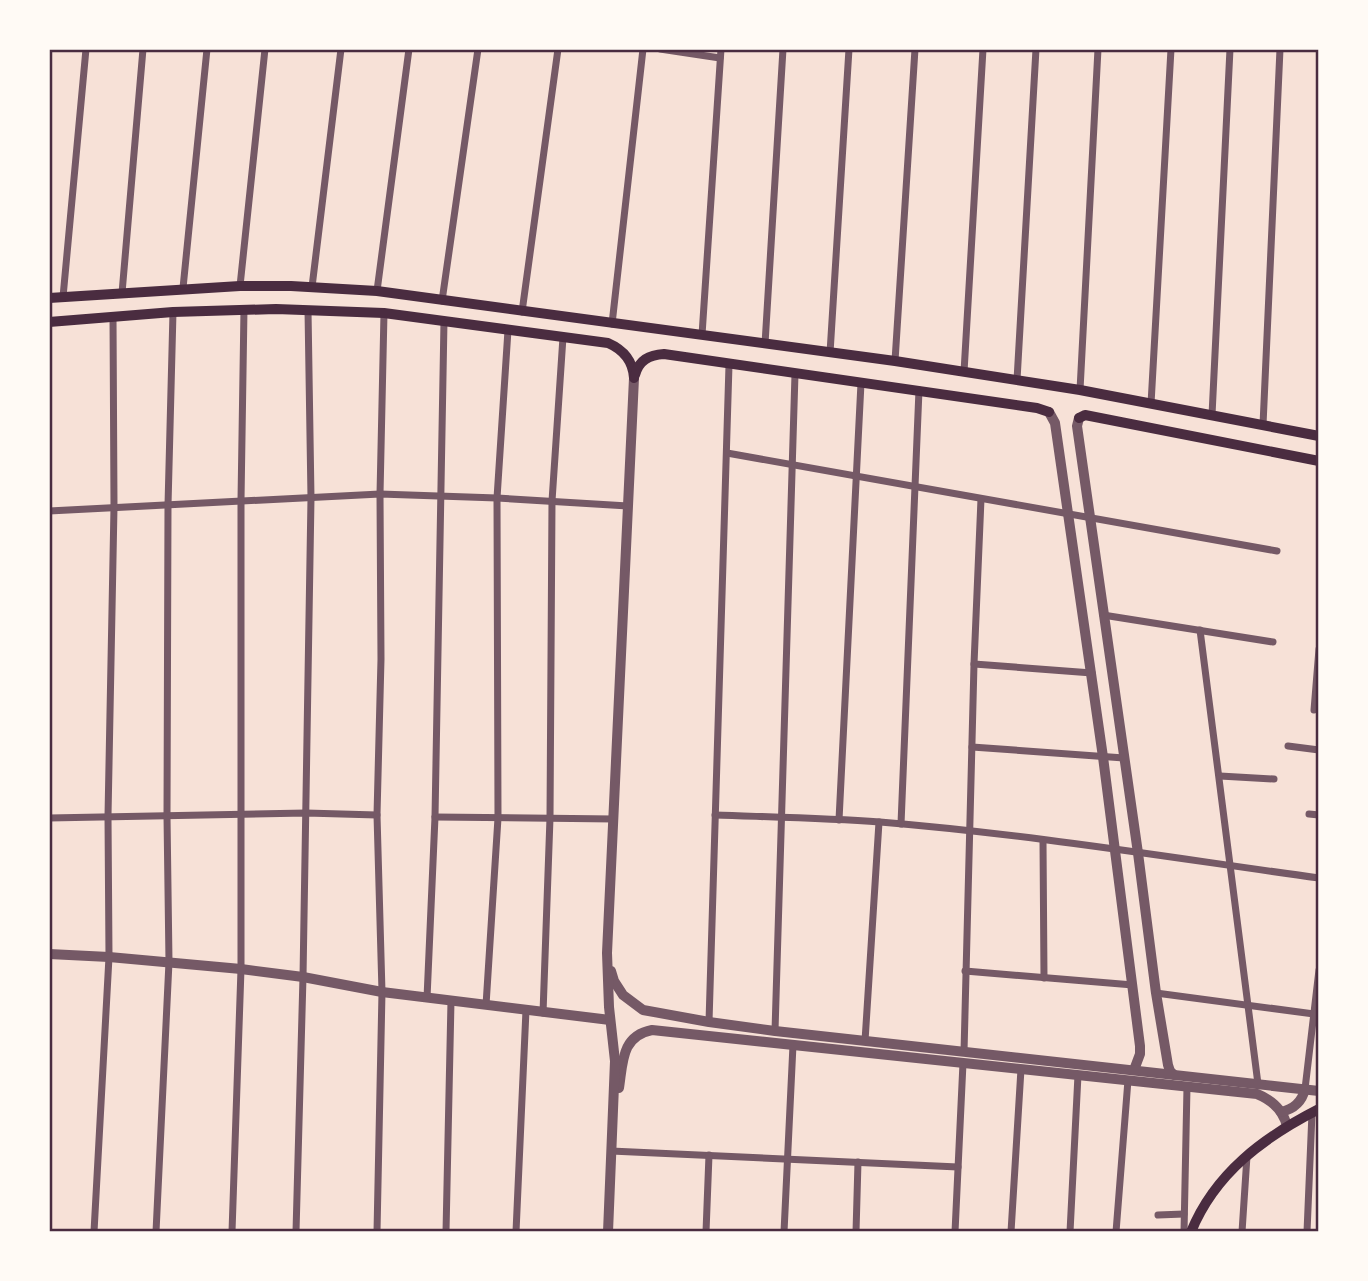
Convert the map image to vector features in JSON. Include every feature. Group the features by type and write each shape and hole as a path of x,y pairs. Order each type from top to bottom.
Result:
{"main road":[{"path":"49,298 240,286 377,291 895,361 1080,390 1319,436"},
{"path":"212,287 212,310"},
{"path":"49,323 113,316 244,309 384,313 608,343 629,360 634,378"},
{"path":"664,354 667,331"},
{"path":"634,378 644,360 650,356 664,354 919,390 1049,412"},
{"path":"1079,418 1085,415 1319,461"},
{"path":"1191,1232 1216,1188 1247,1155 1272,1135 1315,1111"}],"street":[{"path":"63,297 86,49"},
{"path":"122,293 143,49"},
{"path":"183,288 207,49"},
{"path":"240,286 265,49"},
{"path":"312,287 341,49"},
{"path":"377,291 409,49"},
{"path":"442,301 478,49"},
{"path":"522,312 558,49"},
{"path":"612,324 643,49"},
{"path":"660,49 720,53 702,335"},
{"path":"765,344 783,49"},
{"path":"831,353 849,49"},
{"path":"895,361 915,49"},
{"path":"964,372 983,49"},
{"path":"1017,380 1036,49"},
{"path":"1080,390 1098,49"},
{"path":"1151,404 1171,49"},
{"path":"1212,415 1230,49"},
{"path":"1264,425 1280,49"},
{"path":"232,1232 241,969 241,500 244,309"},
{"path":"296,1232 311,498 308,310"},
{"path":"156,1232 169,962 168,505 173,312"},
{"path":"377,1232 382,992 377,816 382,659 380,494 384,313"},
{"path":"94,1232 110,957 108,816 114,508 113,316"},
{"path":"427,998 435,817 444,321"},
{"path":"486,1005 498,818 497,498 508,330"},
{"path":"543,1013 550,818 552,501 563,337"},
{"path":"709,1022 729,365"},
{"path":"775,1031 795,374"},
{"path":"608,1232 615,1061 607,988 607,953 634,378"},
{"path":"839,820 861,383"},
{"path":"901,824 919,390"},
{"path":"1049,412 1055,423 1069,514 1116,850 1140,1046 1134,1070"},
{"path":"1079,418 1077,426 1156,993 1167,1065 1174,1075"},
{"path":"727,453 1277,551"},
{"path":"49,511 380,494 628,506"},
{"path":"954,1232 964,1057 981,499"},
{"path":"1103,615 1273,642"},
{"path":"1200,631 1258,1084"},
{"path":"1314,710 1319,649"},
{"path":"974,664 1092,673"},
{"path":"1288,746 1319,750"},
{"path":"972,747 1124,758"},
{"path":"1220,776 1274,779"},
{"path":"49,818 240,813 377,816"},
{"path":"1309,814 1319,815"},
{"path":"715,815 901,824 1319,878"},
{"path":"435,817 614,820"},
{"path":"865,1041 880,822"},
{"path":"1042,841 1044,978"},
{"path":"607,953 611,973 623,995 635,1006 653,1012 709,1022 865,1041 1021,1069 1257,1094 1271,1101 1281,1112 1287,1126"},
{"path":"49,954 241,969 382,992 610,1020"},
{"path":"1281,1112 1297,1105 1305,1089 1315,1048 1314,1014 1319,970"},
{"path":"965,971 1133,985"},
{"path":"1156,993 1314,1014"},
{"path":"446,1232 452,1001"},
{"path":"516,1232 526,1010"},
{"path":"612,1108 618,1093 626,1050 633,1039 652,1030 793,1045 1134,1070 1319,1091"},
{"path":"784,1232 793,1045"},
{"path":"1011,1232 1021,1069"},
{"path":"1070,1232 1079,1075"},
{"path":"1116,1232 1128,1080"},
{"path":"1184,1232 1187,1087"},
{"path":"1307,1232 1315,1111"},
{"path":"611,1151 958,1167"},
{"path":"706,1232 709,1155"},
{"path":"1242,1232 1247,1155"},
{"path":"856,1232 858,1162"},
{"path":"1158,1215 1184,1214"}]}
